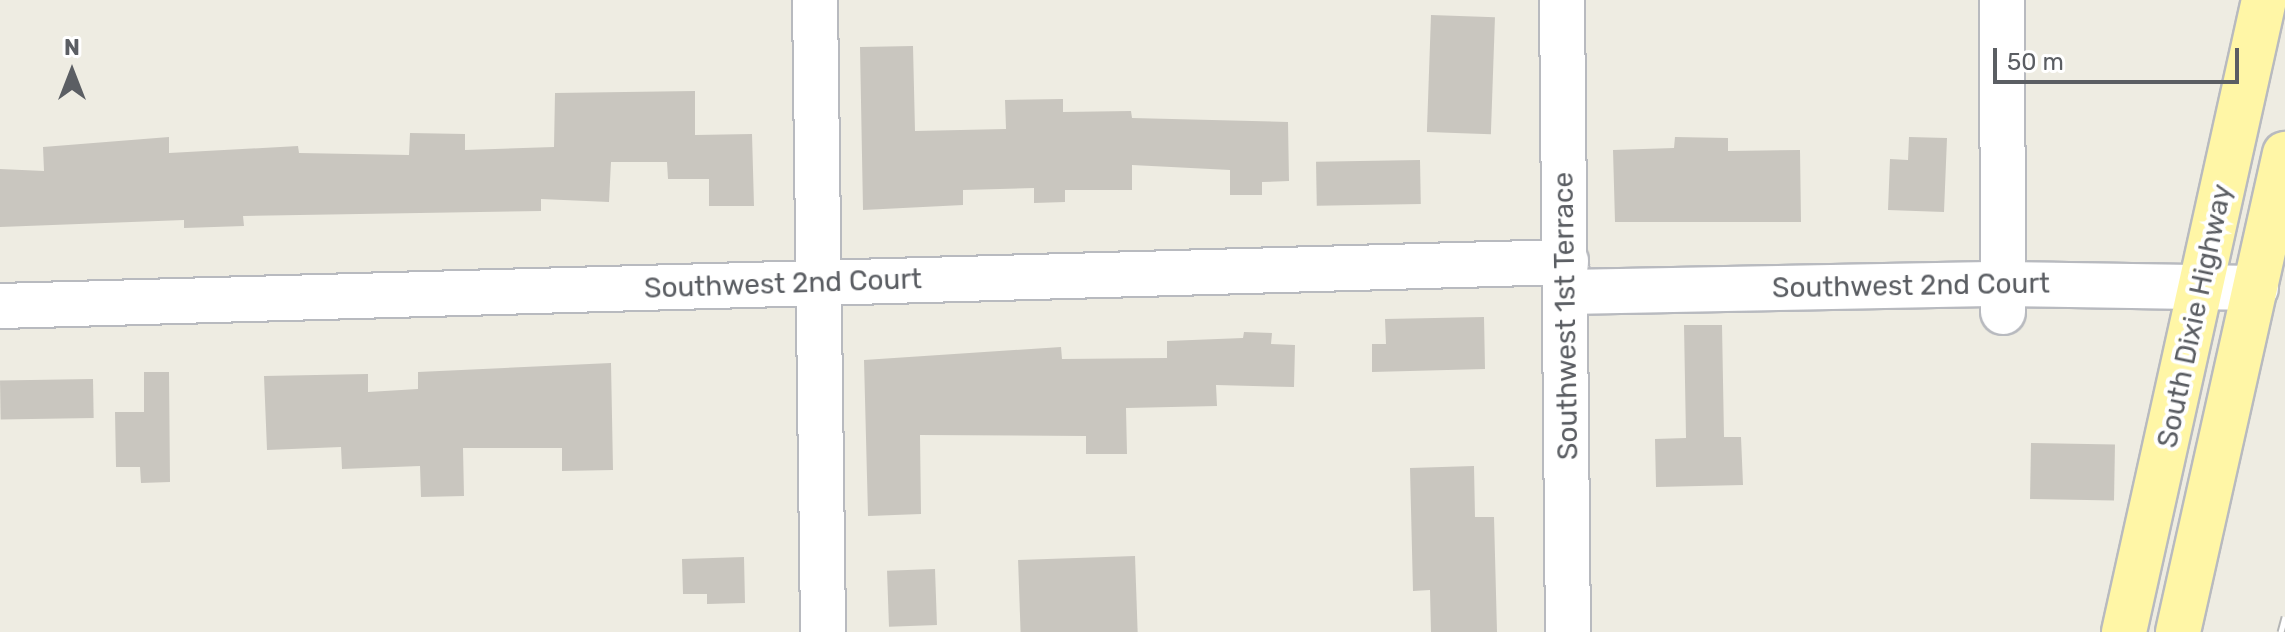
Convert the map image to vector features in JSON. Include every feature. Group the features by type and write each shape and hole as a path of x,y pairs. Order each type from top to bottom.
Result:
{"main road":[{"name":"South Dixie Highway","path":"2124,632 2264,0"},
{"name":"South Dixie Highway","path":"2178,632 2285,154"}],"street":[{"path":"815,0 814,283 823,632"},
{"name":"Southwest 1st Terrace","path":"1562,0 1568,632"},
{"path":"2002,0 2003,298"},
{"name":"Southwest 2nd Court","path":"0,306 814,283 1566,277 2003,298 2202,284 2256,288"}],"building":[{"path":"1431,15 1495,17 1491,134 1427,132"},
{"path":"913,46 915,131 1006,129 1005,100 1063,99 1063,112 1131,111 1132,118 1288,122 1289,181 1262,182 1262,195 1230,195 1230,170 1132,165 1132,190 1065,190 1065,202 1034,203 1034,188 963,190 963,205 863,210 860,47"},
{"path":"695,91 695,135 752,134 754,206 709,206 709,179 668,179 667,162 611,162 609,202 541,199 541,211 243,216 244,226 184,228 184,220 0,227 0,169 44,171 43,147 169,137 169,153 298,146 299,153 409,155 410,133 465,134 465,150 554,147 555,93"},
{"path":"1675,137 1728,138 1728,151 1800,150 1801,222 1615,222 1613,150 1674,148"},
{"path":"1909,137 1947,138 1944,212 1888,210 1890,159 1908,160"},
{"path":"1420,160 1421,204 1317,206 1316,162"},
{"path":"1484,317 1485,369 1372,372 1372,344 1386,344 1385,319"},
{"path":"1684,325 1722,325 1724,437 1741,437 1743,485 1656,487 1655,439 1686,438"},
{"path":"1244,332 1272,333 1271,344 1295,345 1294,387 1216,385 1217,406 1126,408 1127,454 1086,454 1086,436 920,435 921,514 868,516 864,360 1061,347 1062,359 1167,358 1167,341 1243,338"},
{"path":"611,363 613,470 562,471 562,448 463,448 464,496 421,497 420,466 342,469 341,447 267,450 264,376 368,374 368,392 418,389 418,372"},
{"path":"144,372 169,372 170,482 141,483 140,467 116,467 115,412 144,412"},
{"path":"93,379 94,418 1,420 0,381"},
{"path":"2031,443 2115,444 2114,500 2030,499"},
{"path":"1474,466 1475,517 1494,517 1497,632 1431,632 1430,590 1413,591 1410,468"},
{"path":"1135,556 1138,632 1021,632 1018,560"},
{"path":"744,557 745,603 707,604 707,594 683,594 682,559"},
{"path":"935,569 937,625 889,627 887,571"}],"railway":[{"path":"2281,632 2285,617"}]}
